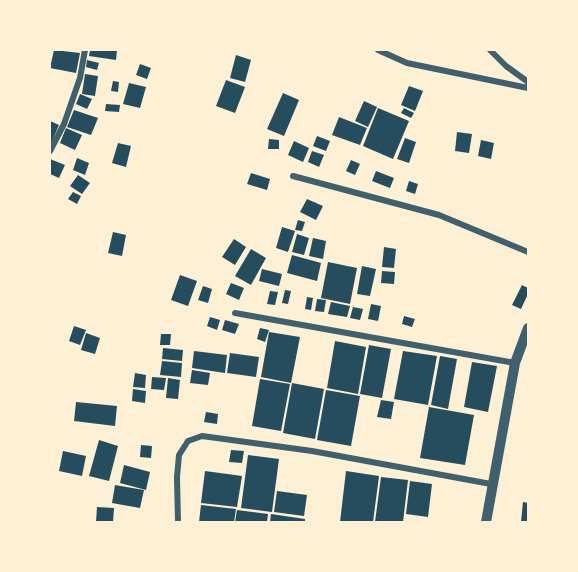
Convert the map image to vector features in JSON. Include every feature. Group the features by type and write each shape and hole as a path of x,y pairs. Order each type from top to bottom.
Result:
{"street":[{"path":"50,151 68,115 80,78 85,50"},
{"path":"378,50 407,63 528,88"},
{"path":"490,50 506,66 528,82"},
{"path":"293,176 440,215 528,252"},
{"path":"235,313 515,363"},
{"path":"486,522 491,484 515,363 528,328"},
{"path":"178,522 179,455 188,441 202,436 312,451 491,484"}],"building":[{"path":"54,50 80,53 76,73 50,68"},
{"path":"90,50 117,50 116,60 89,56"},
{"path":"236,55 251,60 245,82 230,78"},
{"path":"87,60 99,63 97,70 86,67"},
{"path":"140,64 151,68 147,79 136,75"},
{"path":"85,74 98,76 95,96 82,94"},
{"path":"226,80 245,87 235,113 216,106"},
{"path":"113,81 119,82 118,92 111,91"},
{"path":"129,83 146,87 140,108 123,104"},
{"path":"409,86 423,91 415,111 401,105"},
{"path":"283,93 299,100 284,136 267,129"},
{"path":"80,94 92,99 87,109 76,104"},
{"path":"364,101 377,107 368,127 355,121"},
{"path":"106,104 120,105 119,112 105,111"},
{"path":"378,108 409,121 393,159 363,146"},
{"path":"404,108 414,113 411,118 401,113"},
{"path":"74,110 98,118 91,135 67,127"},
{"path":"339,117 367,128 360,145 332,135"},
{"path":"50,121 59,125 50,146"},
{"path":"66,128 82,135 75,150 60,143"},
{"path":"457,132 472,134 469,153 455,151"},
{"path":"317,136 330,141 326,151 313,146"},
{"path":"405,138 416,142 409,163 397,159"},
{"path":"269,139 279,140 279,149 268,149"},
{"path":"481,140 494,143 491,159 478,156"},
{"path":"294,141 309,148 303,162 288,155"},
{"path":"118,143 131,146 126,167 112,163"},
{"path":"312,151 324,155 319,167 308,162"},
{"path":"77,158 89,163 85,175 73,170"},
{"path":"50,159 65,165 59,178 50,174"},
{"path":"351,160 360,164 355,175 346,171"},
{"path":"376,171 394,178 390,188 372,181"},
{"path":"251,173 270,179 267,190 247,184"},
{"path":"78,175 90,183 82,194 70,186"},
{"path":"409,181 418,184 415,194 406,191"},
{"path":"73,192 81,196 77,204 68,199"},
{"path":"307,199 323,206 316,220 300,212"},
{"path":"298,220 305,222 302,231 295,230"},
{"path":"282,227 295,231 288,252 276,248"},
{"path":"113,232 126,235 122,256 108,253"},
{"path":"297,234 309,238 304,255 292,252"},
{"path":"313,238 326,241 323,259 309,256"},
{"path":"234,239 246,247 235,265 222,257"},
{"path":"384,247 396,249 394,268 382,267"},
{"path":"251,249 266,258 251,285 235,276"},
{"path":"292,255 321,263 317,281 287,273"},
{"path":"328,262 357,268 350,304 321,298"},
{"path":"362,266 376,269 370,296 357,294"},
{"path":"262,269 282,274 279,286 259,281"},
{"path":"382,271 395,272 394,284 381,283"},
{"path":"180,275 197,281 188,306 171,300"},
{"path":"231,283 244,288 239,300 226,294"},
{"path":"522,285 528,288 528,294 521,309 512,305"},
{"path":"203,286 212,289 208,303 198,300"},
{"path":"285,290 291,291 288,304 282,303"},
{"path":"270,291 278,292 275,305 267,304"},
{"path":"307,297 313,298 311,310 305,309"},
{"path":"317,299 326,300 324,312 315,311"},
{"path":"331,302 350,306 347,317 328,314"},
{"path":"371,304 381,306 378,321 368,319"},
{"path":"353,307 363,309 360,320 350,318"},
{"path":"404,316 415,319 412,327 402,324"},
{"path":"210,317 220,320 217,330 207,326"},
{"path":"225,320 239,324 235,334 222,330"},
{"path":"74,326 86,330 80,345 69,341"},
{"path":"260,328 269,330 265,342 257,339"},
{"path":"269,332 300,337 291,383 261,377"},
{"path":"86,333 100,338 95,354 81,350"},
{"path":"161,334 171,334 170,345 160,345"},
{"path":"335,341 366,347 358,394 327,388"},
{"path":"369,345 391,349 382,398 360,394"},
{"path":"163,348 183,350 182,361 162,359"},
{"path":"194,351 227,355 225,373 192,368"},
{"path":"403,351 437,356 428,405 394,399"},
{"path":"230,353 259,357 256,377 227,373"},
{"path":"440,356 457,359 448,409 431,405"},
{"path":"162,361 182,363 181,377 160,375"},
{"path":"472,362 497,366 488,412 464,407"},
{"path":"192,370 210,373 208,385 190,383"},
{"path":"135,373 146,375 145,388 133,387"},
{"path":"152,377 166,378 164,390 151,389"},
{"path":"168,378 180,380 178,399 166,398"},
{"path":"260,379 290,384 281,431 252,426"},
{"path":"292,383 324,389 315,439 283,433"},
{"path":"133,389 146,391 145,403 132,401"},
{"path":"326,390 360,396 351,446 317,440"},
{"path":"381,400 394,402 391,419 377,417"},
{"path":"76,402 117,406 115,426 74,421"},
{"path":"429,407 474,415 465,465 420,458"},
{"path":"206,412 218,414 217,424 204,422"},
{"path":"99,440 118,446 109,481 89,476"},
{"path":"141,445 152,446 151,458 140,457"},
{"path":"231,450 244,451 242,463 229,462"},
{"path":"63,451 86,456 82,476 59,471"},
{"path":"248,455 279,459 272,512 241,508"},
{"path":"124,465 150,472 146,490 120,483"},
{"path":"205,471 242,476 237,507 201,503"},
{"path":"346,471 379,476 373,522 340,522"},
{"path":"381,477 408,480 403,522 375,522"},
{"path":"410,481 432,484 428,517 406,514"},
{"path":"115,485 144,490 140,508 112,503"},
{"path":"277,491 307,495 304,516 274,512"},
{"path":"523,502 528,503 528,522 521,522"},
{"path":"201,505 236,509 234,522 199,522"},
{"path":"97,507 114,508 113,522 96,522"},
{"path":"237,510 268,514 267,522 235,522"},
{"path":"271,514 305,519 305,522 270,522"}]}
